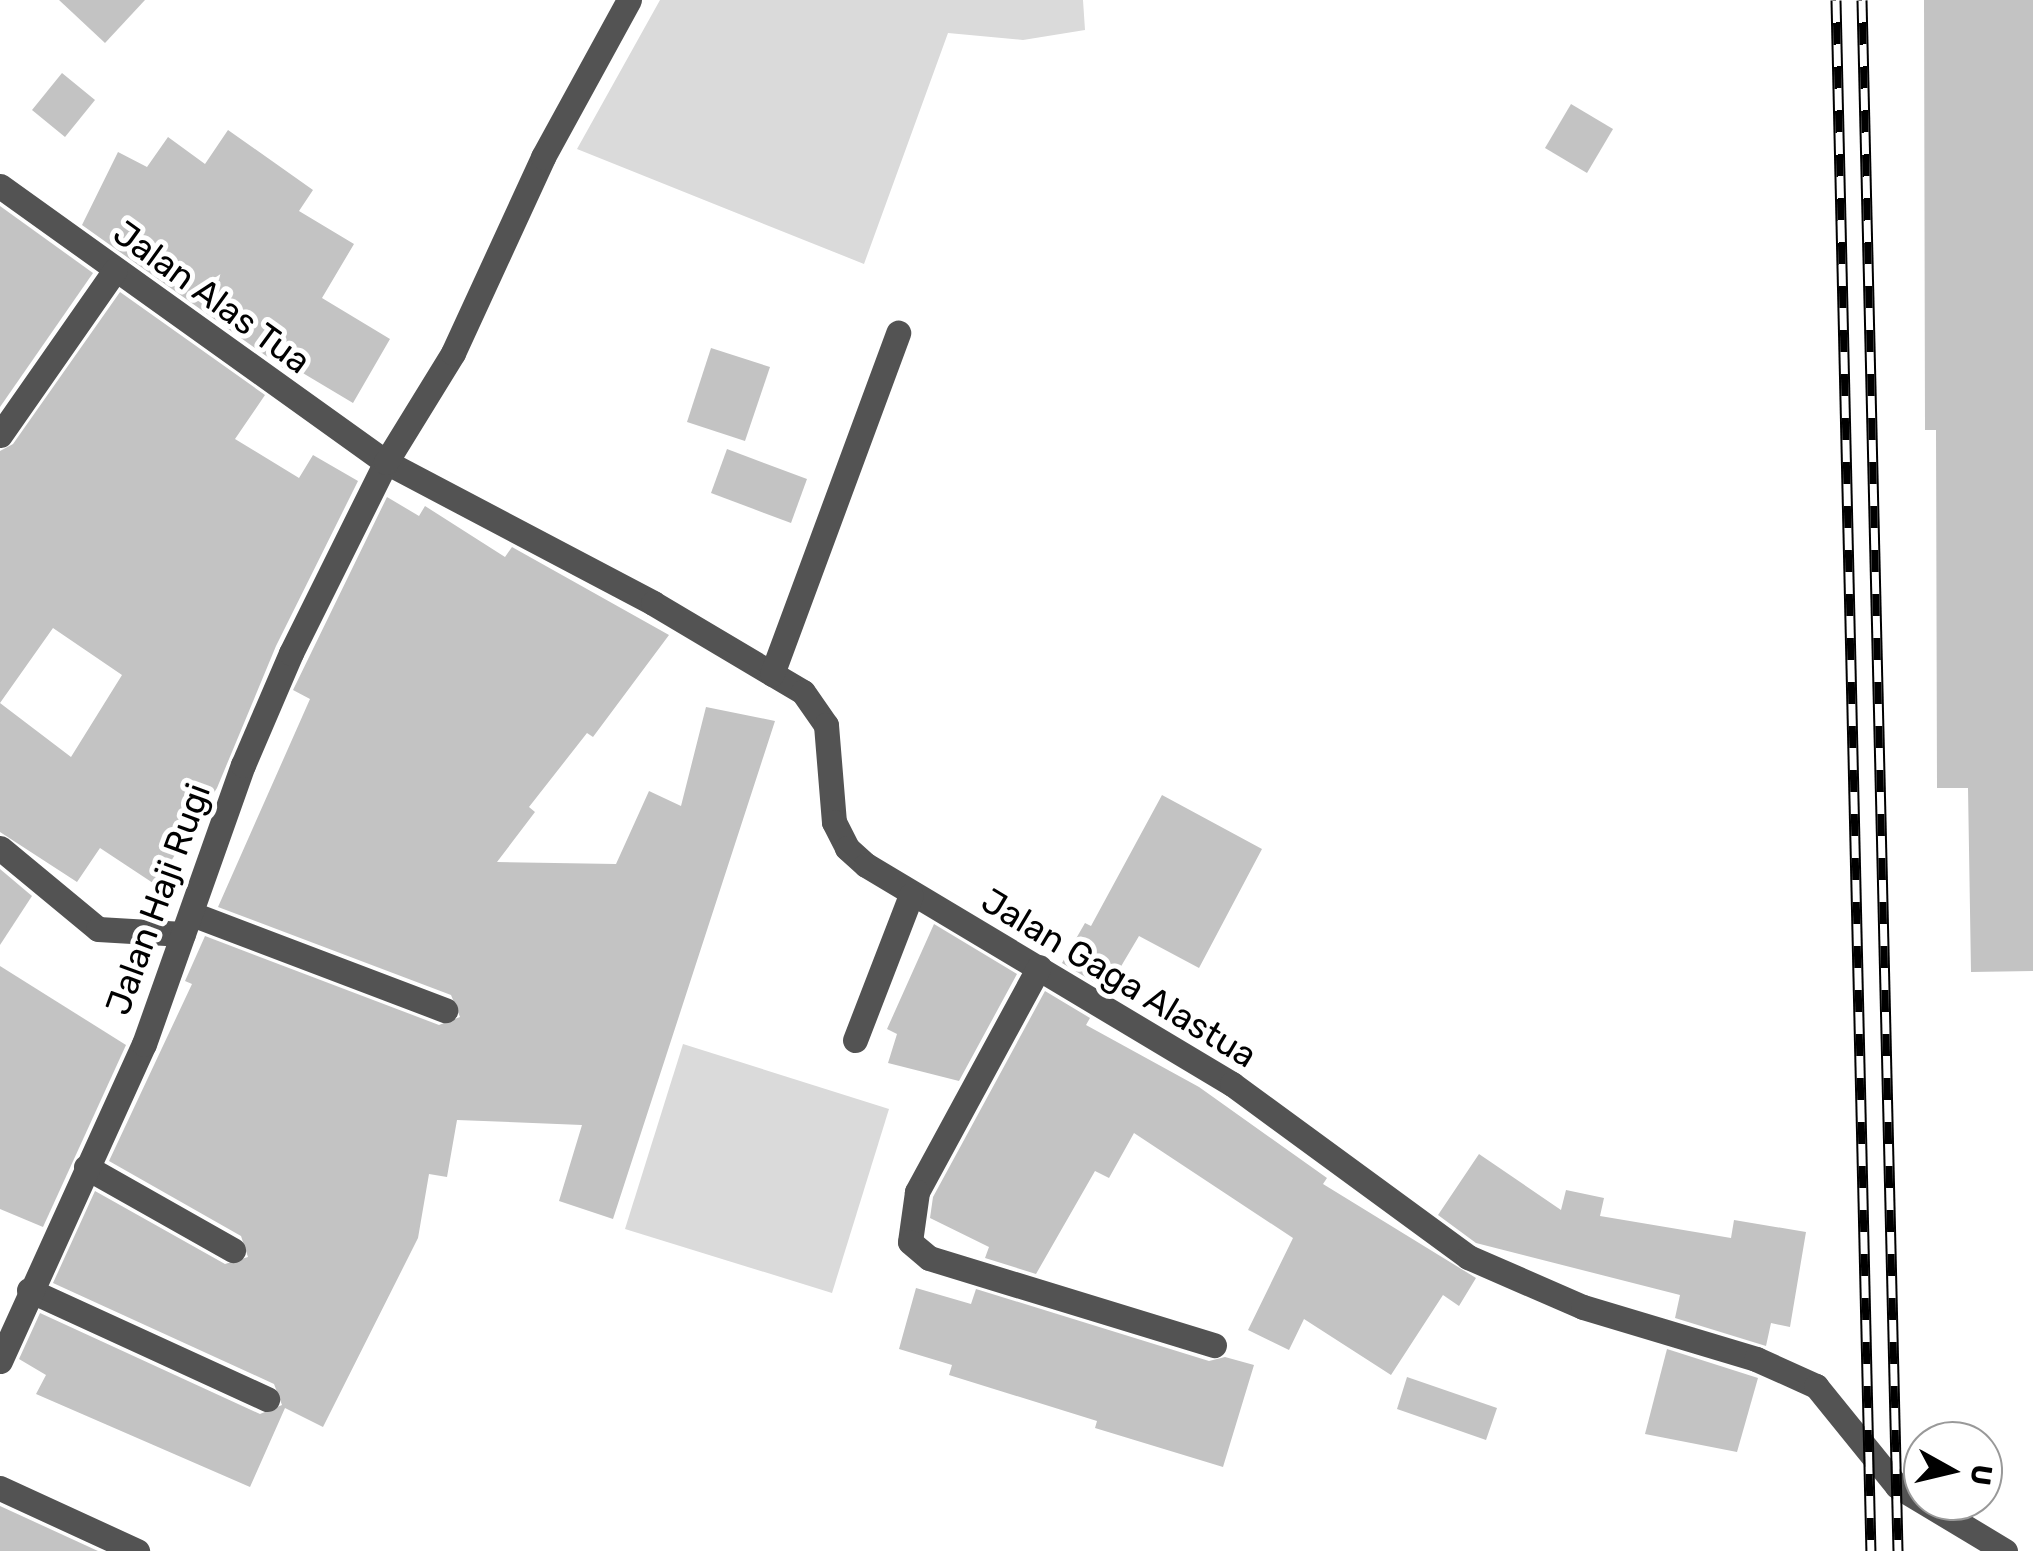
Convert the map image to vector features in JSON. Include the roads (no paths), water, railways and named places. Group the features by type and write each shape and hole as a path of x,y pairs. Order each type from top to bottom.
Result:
{"street":[{"name":"Jalan Haji Rugi","path":"0,1361 28,1290 144,1044 242,765 386,462 453,353 543,157 629,0"},
{"name":"Jalan Alas Tua","path":"0,186 386,462"},
{"path":"0,435 115,270"},
{"path":"772,674 898,332"},
{"name":"Jalan Gaga Alastua","path":"386,462 810,698 823,716 840,839 911,895 1232,1084 1468,1257 1583,1308 1756,1359 1816,1386 1897,1486 2005,1551"},
{"path":"0,848 98,929 187,924 444,1010"},
{"path":"855,1040 911,895"},
{"path":"1038,967 917,1192 910,1242 929,1258 1214,1345"},
{"path":"86,1167 234,1250"},
{"path":"28,1290 268,1399"},
{"path":"0,1488 137,1551"}],"railway":[{"path":"1836,0 1871,1551"},
{"path":"1862,0 1898,1551"}]}
